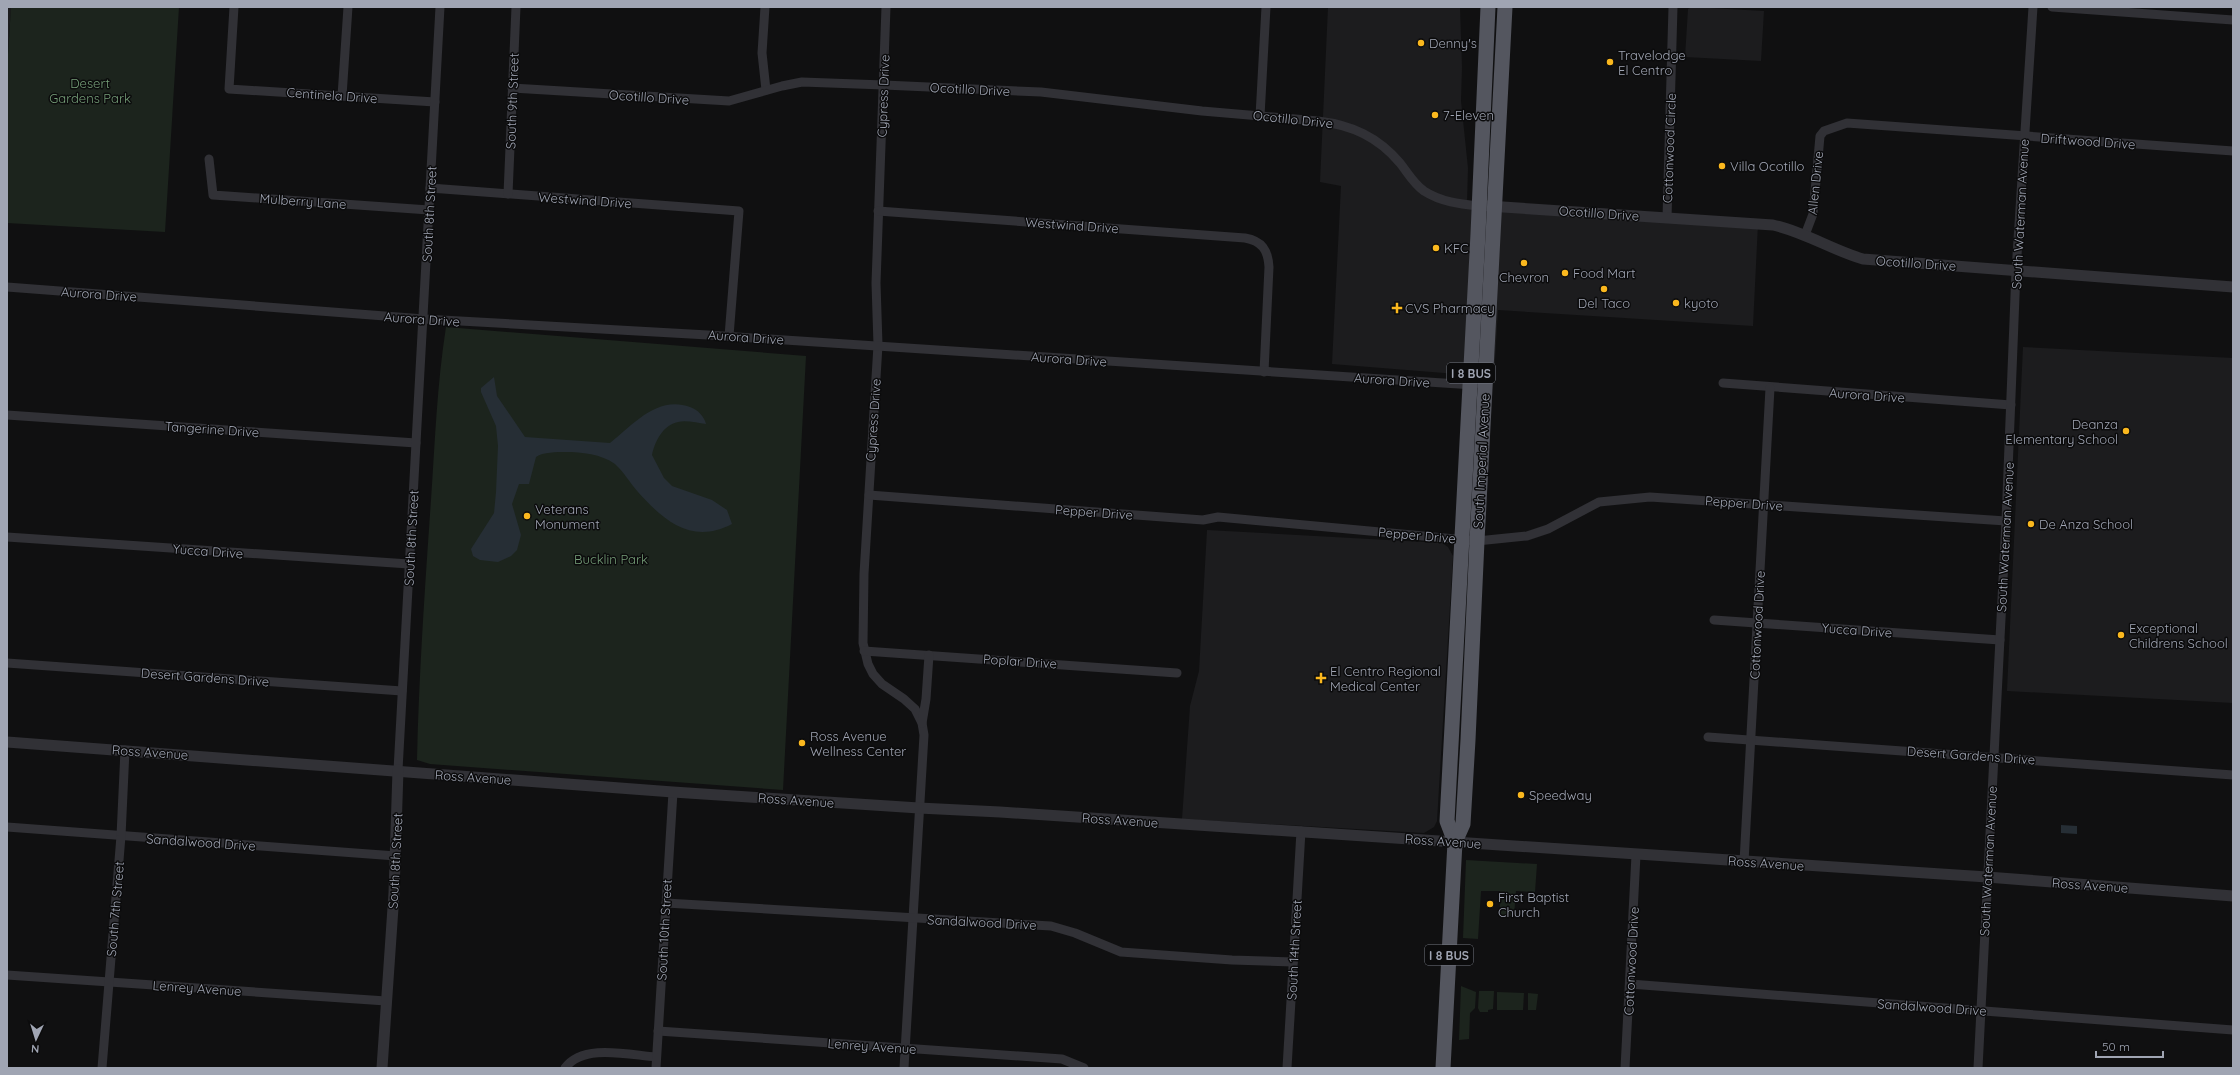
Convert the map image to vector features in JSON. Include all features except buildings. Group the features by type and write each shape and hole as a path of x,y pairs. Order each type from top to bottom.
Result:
{"highway":[{"name":"South Imperial Avenue","path":"1487,206 1488,7"},
{"name":"South Imperial Avenue","path":"1443,1068 1455,842 1463,824 1471,690 1470,540 1487,206 1505,7"},
{"name":"South Imperial Avenue","path":"1455,842 1447,821 1453,690 1470,540"},
{"path":"1453,690 1471,690"}],"street":[{"name":"Centinela Drive","path":"234,7 229,89 435,102"},
{"path":"342,96 348,7"},
{"name":"South 8th Street","path":"382,1068 396,856 402,691 424,319 440,7"},
{"name":"South 9th Street","path":"508,194 516,7"},
{"path":"765,7 762,53 766,90"},
{"name":"Cypress Drive","path":"886,7 876,283 878,345 864,574 862,643 873,674 882,684 904,699 915,710 922,723 924,735 904,1068"},
{"path":"1260,116 1266,7"},
{"name":"Cottonwood Circle","path":"1667,218 1674,7"},
{"name":"South Waterman Avenue","path":"1978,1068 2006,521 2016,271 2033,7"},
{"path":"2052,7 2233,20"},
{"name":"Ocotillo Drive","path":"512,88 729,101 766,90 802,82 884,85 1041,92 1335,123 1354,129 1378,140 1416,184 1426,192 1454,203 1773,225 1804,235 1845,254 1863,259 2233,286"},
{"name":"Driftwood Drive","path":"1824,130 1847,123 2233,151"},
{"name":"Allen Drive","path":"1804,235 1813,214 1818,148 1824,130"},
{"name":"Mulberry Lane","path":"209,159 213,195 429,210"},
{"name":"Westwind Drive","path":"430,188 739,211 729,336"},
{"name":"Westwind Drive","path":"878,211 1257,240 1264,246 1269,256 1270,267 1264,372"},
{"name":"Aurora Drive","path":"7,287 424,319 878,345 1264,372 1478,385"},
{"name":"Aurora Drive","path":"1722,383 1770,388 2011,405"},
{"name":"Cottonwood Drive","path":"1744,862 1770,388"},
{"name":"Tangerine Drive","path":"7,414 416,443"},
{"name":"Pepper Drive","path":"869,495 1203,520 1218,517 1470,540 1527,536 1548,529 1599,502 1650,496 2006,521"},
{"name":"Yucca Drive","path":"7,537 410,564"},
{"name":"Yucca Drive","path":"1714,620 2000,640"},
{"name":"Poplar Drive","path":"864,651 1177,673"},
{"path":"922,723 926,699 929,655"},
{"name":"Desert Gardens Drive","path":"7,663 402,691"},
{"name":"Desert Gardens Drive","path":"1708,737 2233,775"},
{"name":"Ross Avenue","path":"7,742 398,770 416,773 673,792 1987,877 2233,896"},
{"name":"South 7th Street","path":"102,1068 121,836 125,750"},
{"name":"South 10th Street","path":"656,1068 673,792"},
{"name":"Sandalwood Drive","path":"7,827 396,856"},
{"name":"South 14th Street","path":"1287,1068 1301,832"},
{"name":"Cottonwood Drive","path":"1625,1068 1636,854"},
{"name":"Sandalwood Drive","path":"666,903 913,919 1051,926 1075,933 1121,952 1232,960 1293,962"},
{"name":"Lenrey Avenue","path":"7,975 386,1001"},
{"name":"Sandalwood Drive","path":"1630,984 2233,1030"},
{"name":"Lenrey Avenue","path":"658,1031 1062,1059 1084,1068"},
{"path":"565,1068 574,1059 591,1052 656,1057"}],"shaded area":[{"path":"7,7 11,7 7,70"},
{"path":"1328,7 1460,7 1462,67 1461,101 1468,168 1467,204 1758,224 1753,326 1498,310 1494,377 1332,364 1341,186 1320,182"},
{"path":"1692,7 1764,11 1761,61 1685,57 1688,9"},
{"path":"2023,347 2233,358 2233,703 2007,691"},
{"path":"494,377 497,396 525,437 610,443 646,414 656,408 678,404 696,410 702,416 706,424 685,421 668,426 660,434 652,455 664,478 672,486 712,500 727,510 732,524 718,530 704,532 692,531 680,527 648,503 618,467 610,461 598,456 578,452 550,453 542,454 536,457 529,484 519,484 512,504 521,535 517,550 511,556 498,562 480,560 473,556 471,549 494,513 498,446 496,426 481,392 481,388"},
{"name":"El Centro Regional Medical Center","path":"1207,530 1442,543 1448,547 1453,556 1437,821 1434,827 1424,833 1182,819 1190,706 1199,671"},
{"path":"2061,825 2077,826 2077,834 2061,833"}],"green space":[{"name":"Desert Gardens Park","path":"11,7 179,7 165,232 7,223 7,70"},
{"name":"Bucklin Park","path":"446,327 806,356 783,790 430,764 417,760 422,630 435,435 440,370"},
{"path":"1466,860 1537,864 1535,892 1516,891 1514,916 1500,916 1500,891 1481,891 1478,939 1463,938"},
{"path":"1461,986 1476,992 1475,1008 1470,1013 1469,1039 1459,1040"},
{"path":"1479,991 1494,991 1493,1009 1488,1010 1488,1012 1480,1012 1478,1008"},
{"path":"1497,992 1524,993 1523,1010 1497,1010"},
{"path":"1528,993 1538,994 1536,1010 1528,1010"}],"place":[{"name":"Denny's","path":"1421,43"},
{"name":"Travelodge El Centro","path":"1610,62"},
{"name":"7-Eleven","path":"1435,115"},
{"name":"Villa Ocotillo","path":"1722,166"},
{"name":"KFC","path":"1436,248"},
{"name":"Chevron","path":"1524,263"},
{"name":"Food Mart","path":"1565,273"},
{"name":"Del Taco","path":"1604,289"},
{"name":"kyoto","path":"1676,303"},
{"name":"CVS Pharmacy","path":"1397,308"},
{"name":"Deanza Elementary School","path":"2126,431"},
{"name":"Veterans Monument","path":"527,516"},
{"name":"De Anza School","path":"2031,524"},
{"name":"Exceptional Childrens School","path":"2121,635"},
{"name":"El Centro Regional Medical Center","path":"1321,678"},
{"name":"Ross Avenue Wellness Center","path":"802,743"},
{"name":"Speedway","path":"1521,795"},
{"name":"First Baptist Church","path":"1490,904"}]}
